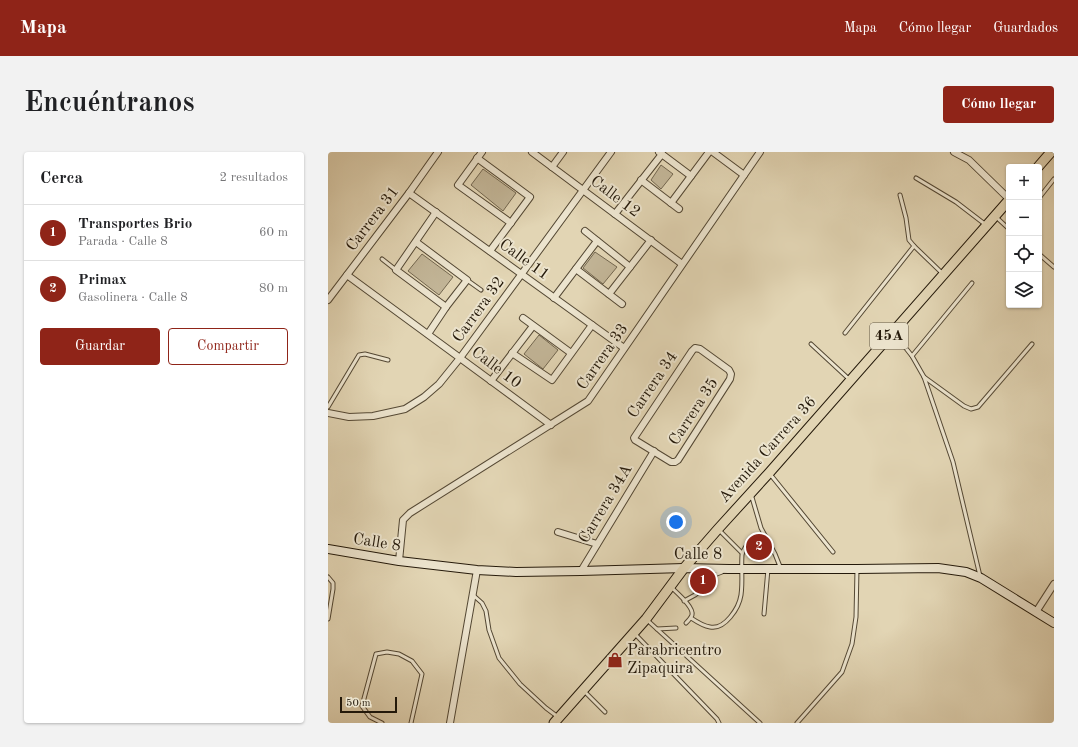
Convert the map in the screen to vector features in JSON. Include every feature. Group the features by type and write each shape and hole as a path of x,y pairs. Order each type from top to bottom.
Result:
{"main road":[{"path":"1041,164 1051,152"},
{"name":"Avenida Carrera 36","path":"556,720 646,619 684,568 1008,200"},
{"name":"Calle 8","path":"328,549 399,561 477,570 516,572 684,568 938,568 966,572 981,578 1054,623"}],"street":[{"name":"Carrera 31","path":"328,300 438,152"},
{"path":"482,152 458,185 511,223"},
{"name":"Calle 12","path":"532,152 682,264"},
{"path":"552,167 563,152"},
{"name":"Carrera 32","path":"328,413 349,417 373,416 405,409 424,397 439,384 460,358 611,152"},
{"path":"671,203 708,152"},
{"path":"714,152 744,175"},
{"name":"Carrera 33","path":"399,561 403,520 410,513 588,401 760,152"},
{"path":"954,152 969,160 1006,196"},
{"path":"615,214 660,153 691,176"},
{"path":"477,158 530,197 490,251"},
{"path":"641,180 680,209"},
{"name":"Calle 11","path":"409,193 624,348"},
{"path":"436,212 396,270 446,307"},
{"path":"584,231 630,267"},
{"path":"609,294 651,240"},
{"path":"554,298 597,241"},
{"path":"416,242 467,280 446,307 428,334"},
{"path":"576,270 622,304"},
{"name":"Calle 10","path":"347,276 551,425"},
{"path":"523,318 572,353"},
{"path":"512,353 552,380 592,325"},
{"path":"491,381 533,326"},
{"name":"Carrera 34","path":"654,451 634,438 695,348 700,349 729,370 731,374"},
{"name":"Carrera 35","path":"654,451 671,462 678,460 730,379 731,374"},
{"name":"Carrera 34A","path":"581,571 654,451"},
{"path":"558,532 597,544"},
{"path":"450,723 477,570"},
{"path":"1036,612 1054,584"}],"lane":[{"path":"916,178 956,202 986,226"},
{"path":"1042,194 1054,179"},
{"path":"900,195 906,218 909,240 943,274"},
{"path":"994,216 1006,226"},
{"path":"845,333 914,246"},
{"path":"1042,257 1054,267"},
{"path":"382,259 396,270"},
{"path":"467,280 481,290"},
{"path":"912,356 972,283"},
{"path":"893,332 912,356 924,377 953,462 981,578"},
{"path":"811,344 850,380"},
{"path":"924,377 964,406 971,409 978,407 1032,344"},
{"path":"328,407 359,356 365,354 388,360"},
{"path":"769,473 833,552"},
{"path":"751,493 761,528 781,569"},
{"path":"757,532 761,528"},
{"path":"718,529 742,553"},
{"path":"691,618 701,625 715,628 729,618 737,607 741,596 742,553 751,538"},
{"path":"706,582 709,577 729,569"},
{"path":"764,614 768,569"},
{"path":"797,723 842,672 852,644 856,617 857,569"},
{"path":"328,577 333,583 328,619"},
{"path":"670,586 691,608 691,618 686,623"},
{"path":"684,601 702,589"},
{"path":"473,595 482,603 486,611 489,630 499,658 520,684 546,708 556,720"},
{"path":"646,619 760,723"},
{"path":"657,629 676,628"},
{"path":"634,633 720,723"},
{"path":"382,723 370,717 362,706 376,654 387,652 399,654 412,661 422,674 411,723"},
{"path":"583,690 605,712"}],"shaded area":[{"path":"661,165 673,174 661,189 651,180"},
{"path":"483,169 516,193 503,211 471,185"},
{"path":"595,252 617,267 603,284 583,268"},
{"path":"422,254 453,277 439,295 408,271"},
{"path":"539,335 558,350 543,369 524,354"}],"place":[{"name":"Primax","path":"759,547"},
{"name":"Transportes Brio","path":"703,581"},
{"name":"Parabricentro Zipaquira","path":"615,660"}]}
